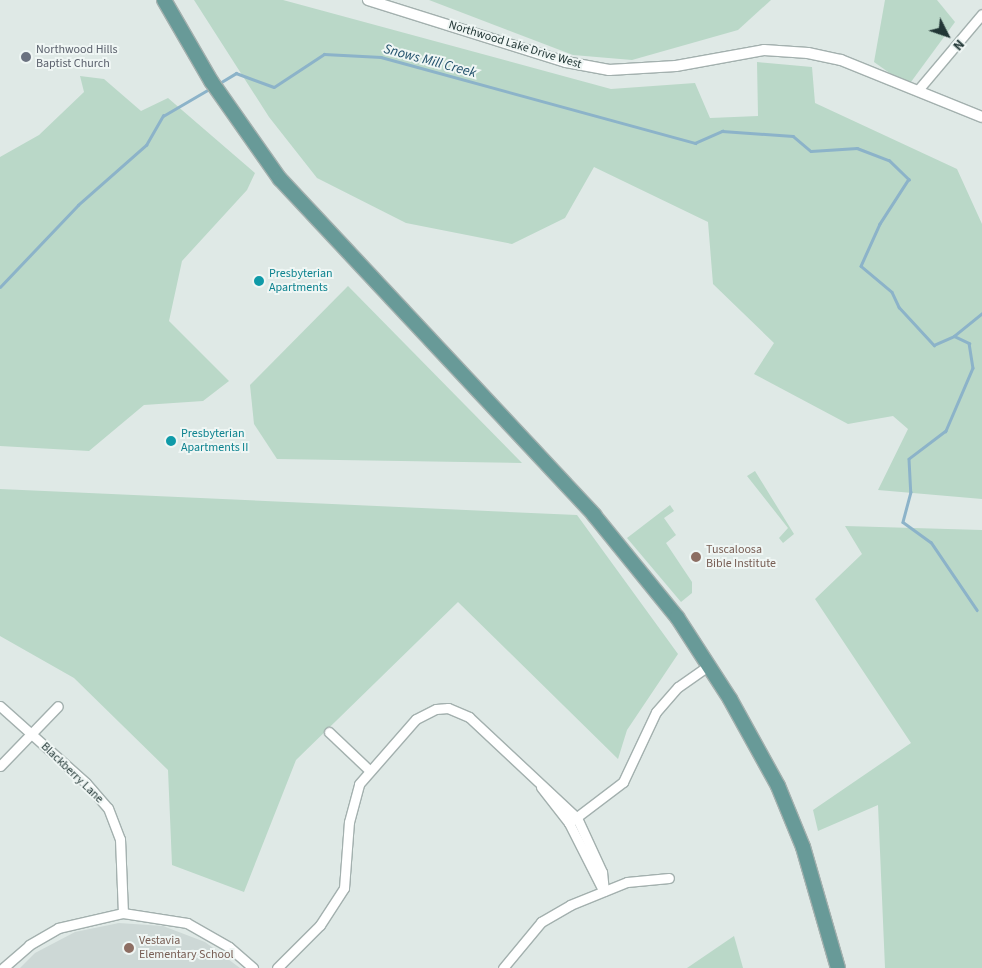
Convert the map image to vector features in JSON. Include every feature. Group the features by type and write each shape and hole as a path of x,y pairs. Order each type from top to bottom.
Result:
{"main road":[{"path":"164,0 211,81 242,127 302,204 599,521 677,617 730,699 791,816 838,968"}],"street":[{"name":"Northwood Lake Drive West","path":"368,0 587,67 642,70 742,52 786,50 841,60 982,117"},
{"path":"918,90 982,14"},
{"path":"569,823 623,782 656,712 678,687 708,666"},
{"name":"Blackberry Lane","path":"0,706 86,783 114,818 120,839 124,913"},
{"path":"0,766 58,706"},
{"path":"277,968 320,925 344,888 351,811 368,768 416,719 448,708 478,724 541,786 577,818 602,872 604,891"},
{"path":"329,732 368,768"},
{"path":"541,786 569,823 604,891"},
{"path":"503,968 541,922 604,891 638,879 669,878"},
{"path":"2,968 29,945 58,928 124,913 187,924 229,946 253,968"}],"shaded area":[{"name":"Vestavia Elementary School","path":"119,923 163,926 205,942 240,968 20,968 35,953 75,932"}],"green space":[{"path":"194,0 283,0 611,89 695,83 710,118 758,116 757,62 812,67 815,103 957,169 982,224 982,499 878,490 908,429 893,416 848,424 754,374 774,343 713,284 708,222 594,167 565,218 512,244 406,223 317,178 269,117"},
{"path":"429,0 771,0 738,30 632,60 573,55"},
{"path":"885,0 937,0 955,22 908,86 874,62"},
{"path":"80,76 104,79 141,111 168,98 255,173 247,190 182,261 169,321 229,381 203,401 144,405 89,451 0,446 0,157 39,135 84,92"},
{"path":"348,286 522,463 277,459 254,424 250,385"},
{"path":"755,471 794,534 783,543 779,538 788,528 747,476"},
{"path":"0,489 577,515 678,654 627,730 618,759 458,602 296,760 244,892 172,865 168,770 74,678 0,636"},
{"path":"670,505 674,511 664,518 676,535 666,543 692,582 692,593 681,602 627,538"},
{"path":"845,526 982,530 982,968 885,968 878,805 818,831 813,810 911,743 815,599 862,554"},
{"path":"734,936 743,968 687,968"}],"waterway":[{"path":"218,84 236,73 274,87 324,54 381,57 695,143 722,131 793,136 811,151 857,148 889,160 909,179 880,224 861,266 892,292 899,307 934,345 954,336 982,313"},
{"name":"Snows Mill Creek","path":"0,287 78,205 146,145 163,116 211,88"},
{"path":"954,336 969,343 973,368 946,431 909,459 911,492 903,522 931,542 977,610"}],"place":[{"name":"Northwood Hills Baptist Church","path":"26,57"},
{"name":"Presbyterian Apartments","path":"259,281"},
{"name":"Presbyterian Apartments II","path":"171,441"},
{"name":"Tuscaloosa Bible Institute","path":"696,557"},
{"name":"Vestavia Elementary School","path":"129,948"}]}
